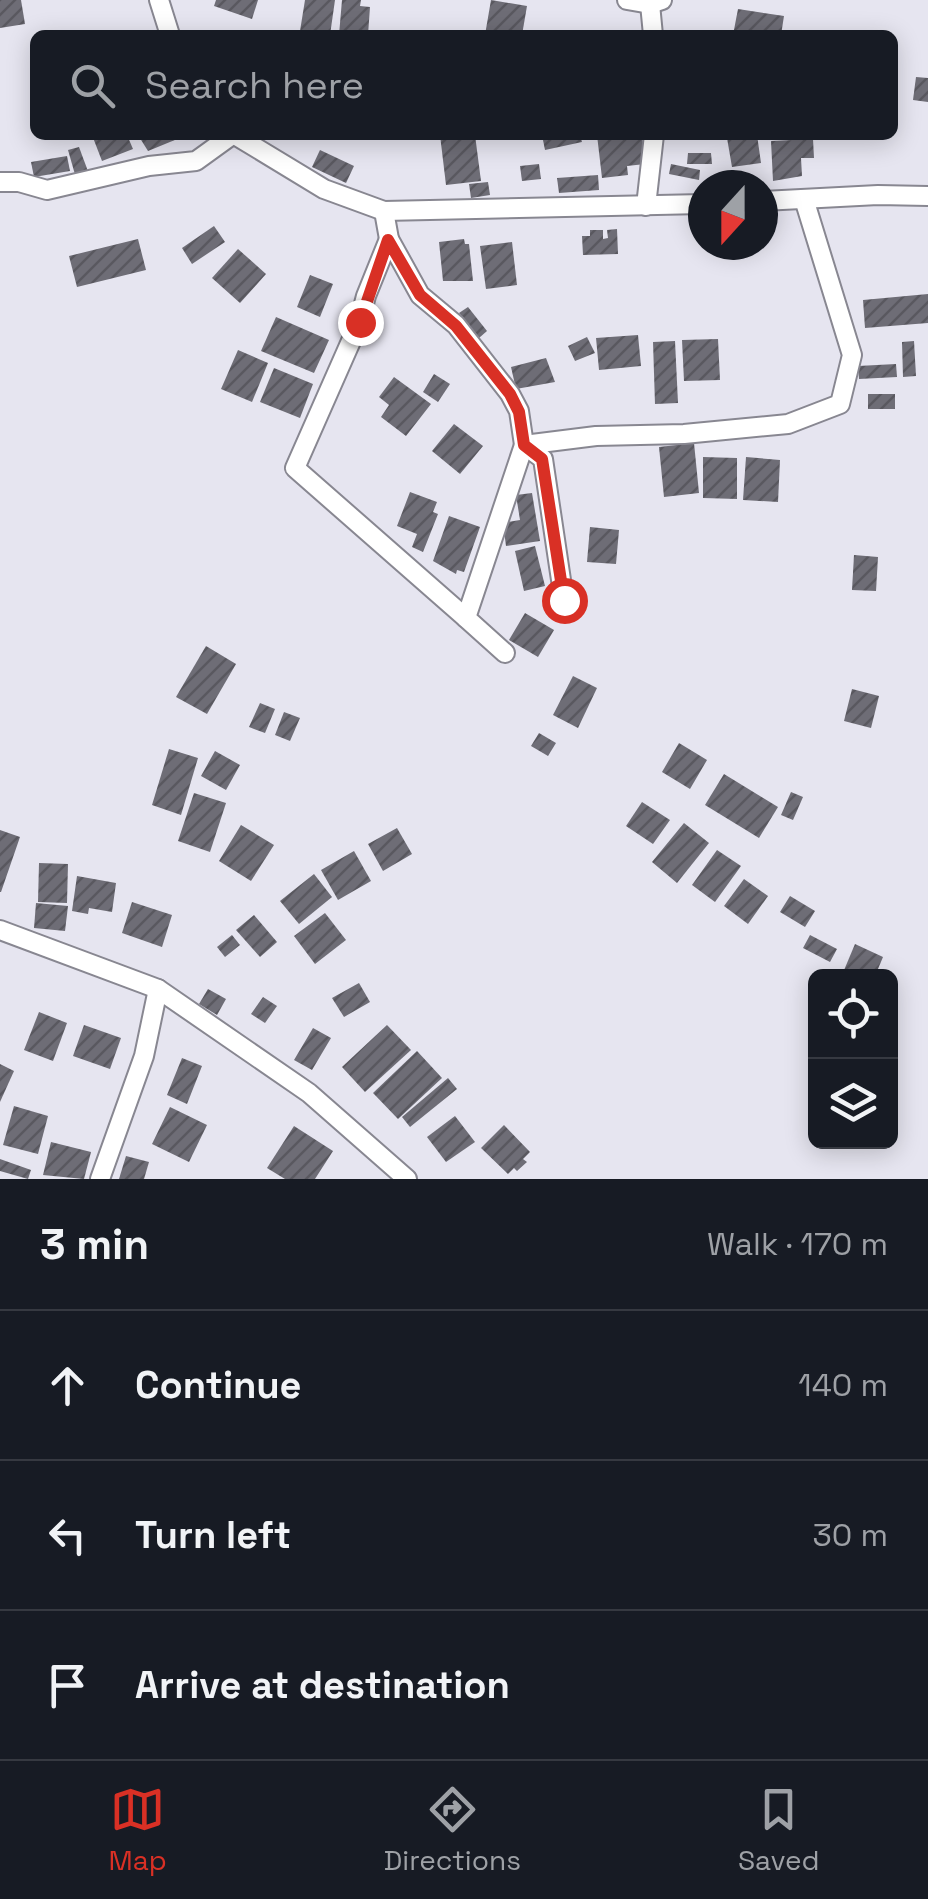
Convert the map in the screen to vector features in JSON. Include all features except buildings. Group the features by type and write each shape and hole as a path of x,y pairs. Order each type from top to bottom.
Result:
{"street":[{"path":"159,0 168,30"},
{"path":"627,0 656,2 653,30"},
{"path":"0,182 19,182 47,190 149,166 196,160 226,140"},
{"path":"241,140 324,189 384,210 688,205"},
{"path":"646,206 653,140"},
{"path":"778,200 928,196"},
{"path":"524,445 596,436 684,434 788,424 840,404 852,355 804,199"},
{"path":"384,210 388,240 420,295 456,326 510,394 519,412 524,445 466,618"},
{"path":"388,240 360,322 295,468 504,653"},
{"path":"524,445 542,459 564,600"},
{"path":"0,930 158,988 309,1094 408,1179"},
{"path":"100,1179 144,1056 158,988"}],"route":[{"path":"360,322 388,240 420,295 456,326 492,368 519,412 524,445 542,459 564,600"}]}
